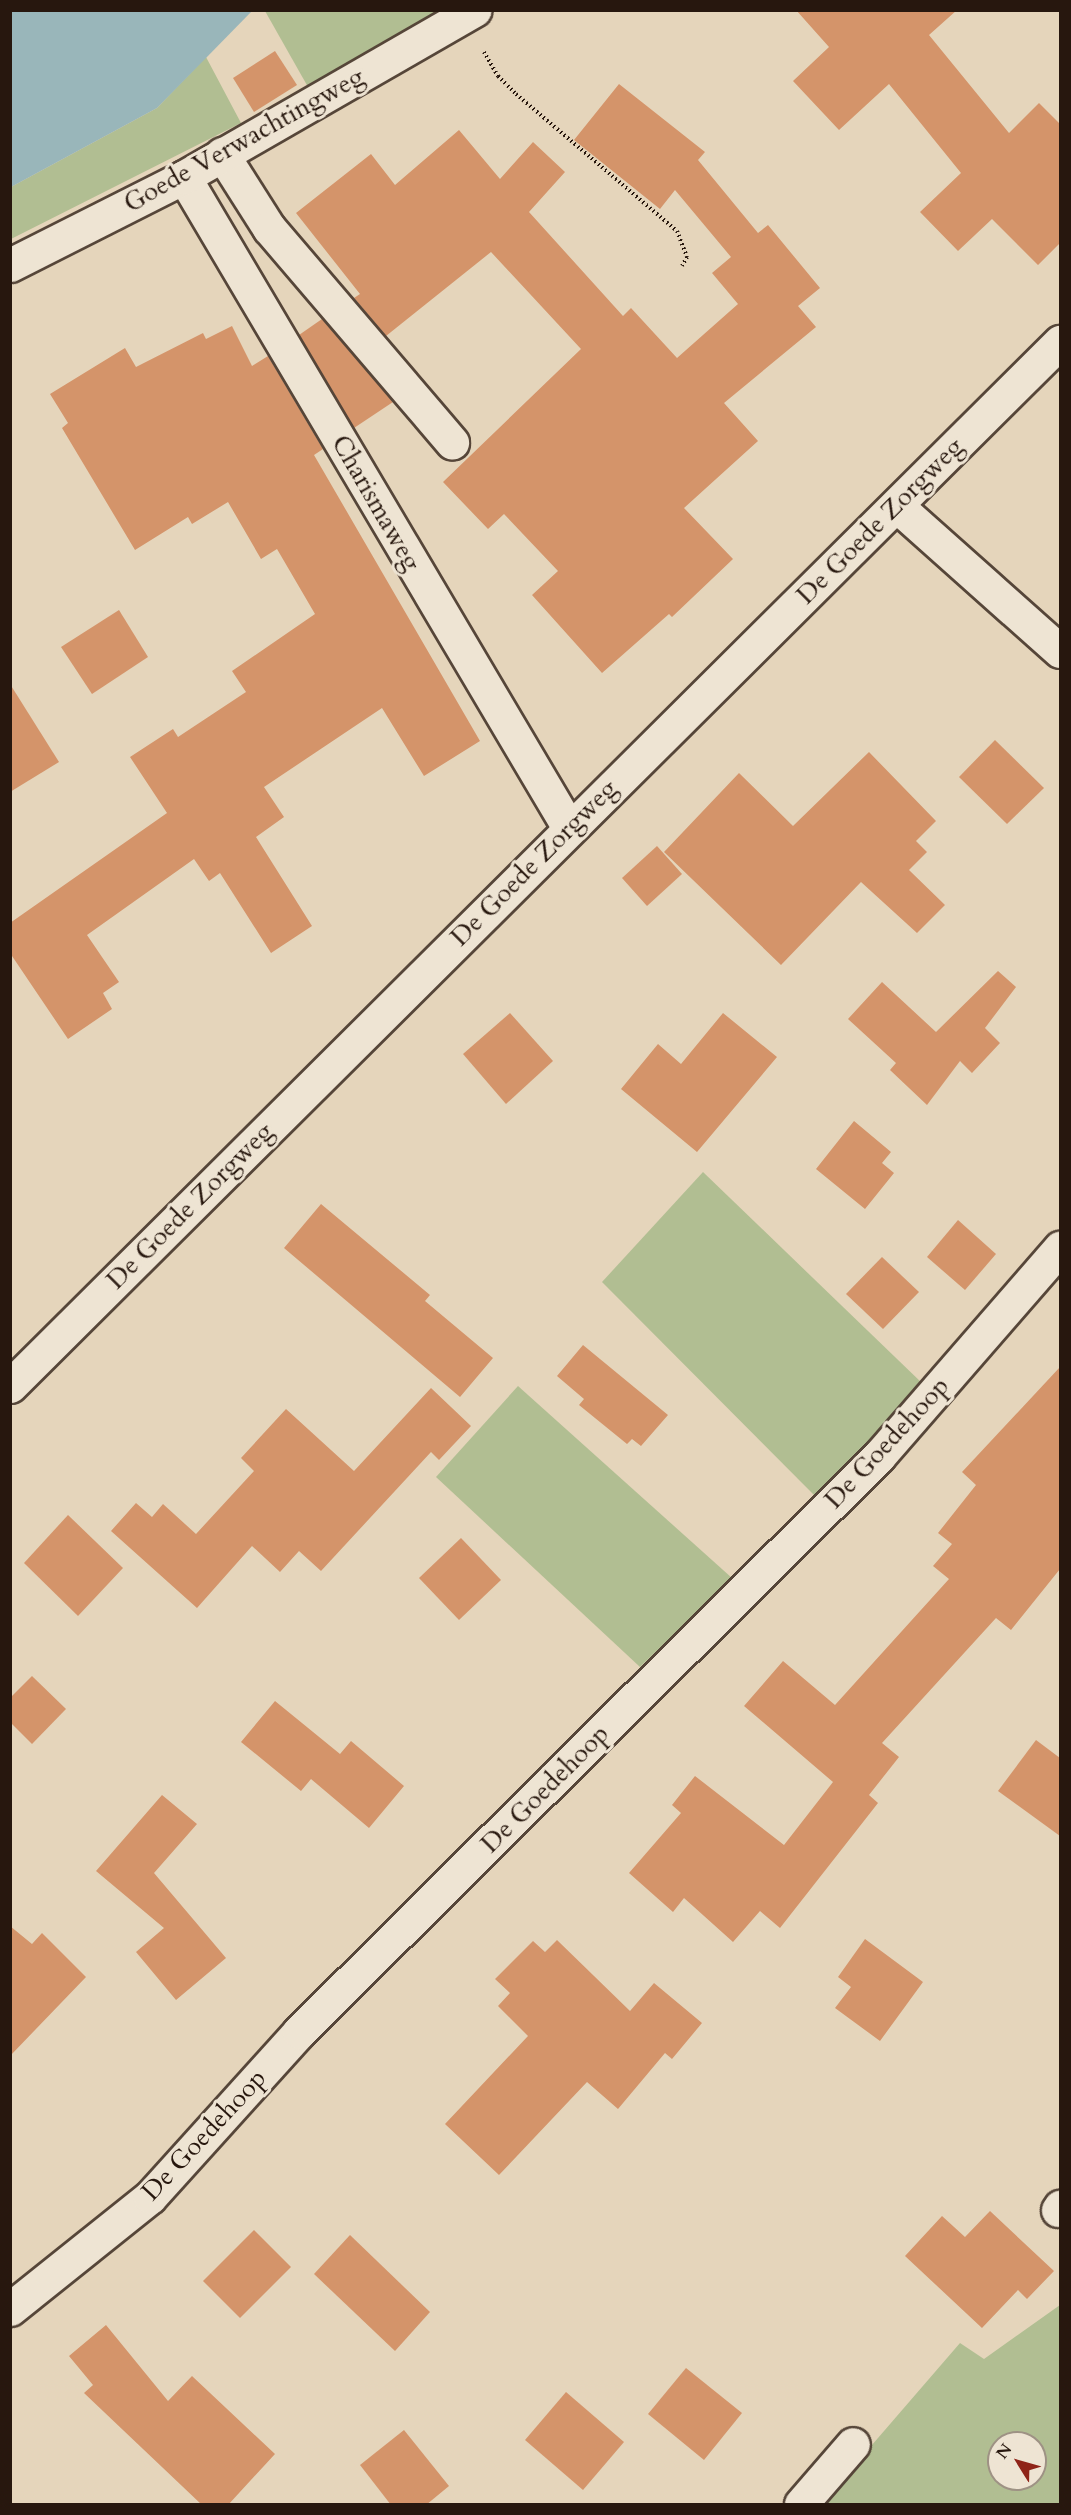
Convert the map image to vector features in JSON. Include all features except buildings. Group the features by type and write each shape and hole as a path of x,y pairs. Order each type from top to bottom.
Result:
{"street":[{"name":"Goede Verwachtingweg","path":"10,265 184,177 469,14"},
{"path":"222,154 269,228 452,442"},
{"name":"Charismaweg","path":"184,177 569,828"},
{"name":"De Goede Zorgweg","path":"10,1386 1060,342"},
{"path":"897,506 1060,651"},
{"name":"De Goedehoop","path":"10,2309 150,2197 299,2031 879,1456 1060,1248"},
{"path":"801,2505 853,2444"}],"path":[{"path":"469,14 498,76 516,94 677,231 687,257 682,266"}],"green space":[{"path":"265,11 439,11 308,87"},
{"path":"206,57 241,123 11,239 11,187 157,108"},
{"path":"703,1172 923,1384 818,1499 602,1282"},
{"path":"518,1386 732,1578 640,1667 436,1477"},
{"path":"1060,2305 1060,2504 821,2504 960,2343 984,2359"}],"water":[{"path":"11,10 252,11 157,108 11,187"}]}
